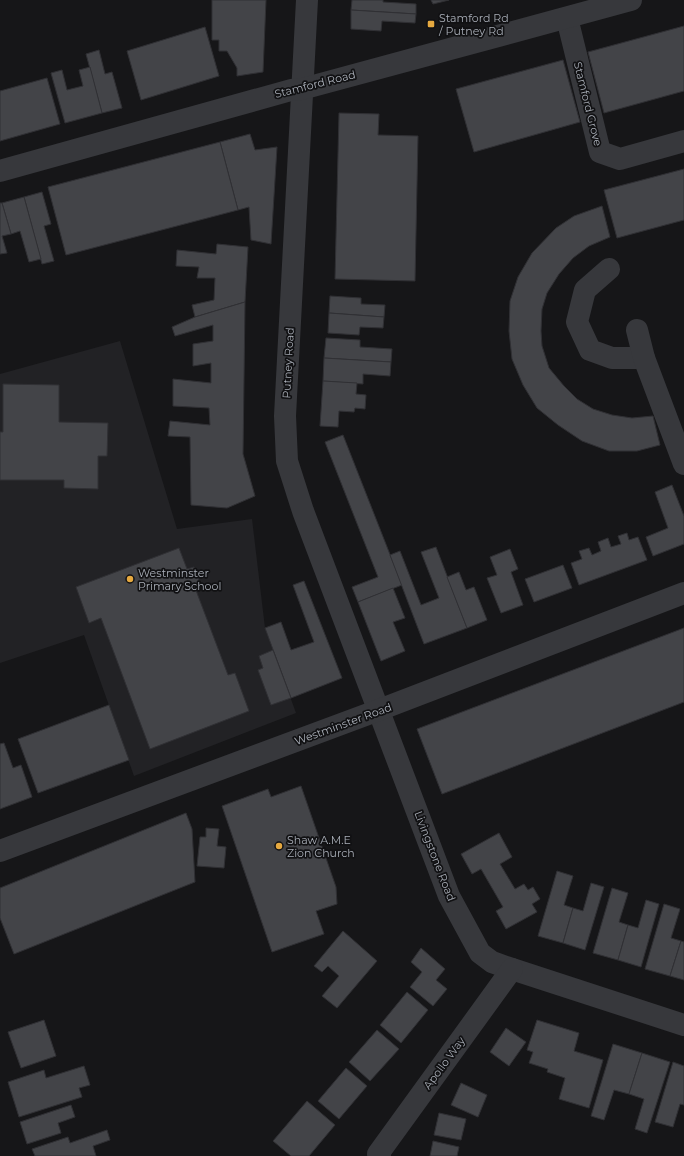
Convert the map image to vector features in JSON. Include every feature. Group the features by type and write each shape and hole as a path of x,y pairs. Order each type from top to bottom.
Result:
{"street":[{"name":"Putney Road","path":"307,0 285,416 287,461 303,511 379,710"},
{"name":"Stamford Road","path":"0,172 283,92 567,18 630,0"},
{"name":"Stamford Grove","path":"567,18 600,152 620,159 684,141"},
{"path":"609,269 585,290 577,322 590,350 612,358 644,358"},
{"path":"637,330 644,358 684,464"},
{"name":"Westminster Road","path":"0,851 379,710 684,593"},
{"name":"Livingstone Road","path":"379,710 449,896 480,952 492,962 512,970 684,1025"},
{"name":"Apollo Way","path":"380,1156 378,1154 512,970"}],"shaded area":[{"name":"Westminster Primary School","path":"120,341 177,529 252,519 265,628 296,713 134,776 84,635 0,663 0,374"}],"building":[{"path":"212,0 266,0 263,72 237,76 237,68 227,51 219,51 219,40 212,40"},
{"path":"352,0 383,0 383,2 416,4 416,14 351,10"},
{"path":"431,0 449,0 433,4"},
{"path":"351,10 416,14 415,23 382,21 381,31 351,29"},
{"path":"684,26 684,91 604,113 588,52"},
{"path":"205,27 219,76 141,100 127,51"},
{"path":"99,50 105,74 112,72 122,108 102,113 86,54"},
{"path":"563,60 580,122 474,152 456,89"},
{"path":"90,67 102,113 65,123 51,73 62,70 67,90 83,86 79,70"},
{"path":"47,78 60,124 0,141 0,91"},
{"path":"339,113 379,114 378,135 418,136 415,281 335,279"},
{"path":"250,134 255,150 277,147 271,244 251,240 249,207 238,210 220,142"},
{"path":"220,142 238,210 66,255 48,187"},
{"path":"684,169 684,220 617,238 604,190"},
{"path":"42,192 51,224 44,226 54,261 42,264 24,197"},
{"path":"24,197 41,259 29,262 20,231 11,234 2,203"},
{"path":"0,203 2,203 11,234 2,236 7,253 0,254"},
{"path":"602,206 610,237 589,246 573,258 559,274 547,293 542,309 542,346 549,368 577,399 593,409 612,415 632,418 653,416 660,445 637,451 609,451 582,441 558,425 537,408 523,385 512,359 509,331 510,301 518,277 532,253 556,228 574,216"},
{"path":"217,244 248,247 245,302 195,317 192,305 214,300 215,278 197,278 199,267 176,266 177,250 216,254"},
{"path":"330,296 361,298 361,304 385,305 384,317 329,313"},
{"path":"245,302 243,454 255,496 227,508 191,505 190,437 168,436 170,421 210,425 209,408 173,406 173,379 211,383 211,363 193,366 193,344 213,341 213,325 175,336 172,327 195,317"},
{"path":"329,313 384,317 383,328 360,327 359,335 328,333"},
{"path":"326,338 360,340 360,347 392,349 391,362 324,358"},
{"path":"324,358 391,362 390,376 363,374 363,384 323,381"},
{"path":"323,381 357,383 356,394 366,395 365,409 355,408 354,412 339,411 338,427 320,426"},
{"path":"3,384 59,385 59,422 108,423 107,456 98,456 98,489 64,488 64,480 0,480 0,432 3,432"},
{"path":"343,435 402,585 358,602 352,587 378,577 325,442"},
{"path":"672,485 684,516 684,544 653,556 646,537 668,528 655,492"},
{"path":"627,533 629,540 638,537 647,560 579,585 571,563 582,559 579,551 589,548 592,555 601,551 598,542 608,538 611,547 621,544 618,536"},
{"path":"436,547 467,628 424,644 390,555 400,551 421,605 439,598 421,552"},
{"path":"179,548 187,569 194,567 200,583 194,585 228,675 235,673 249,711 150,749 101,618 89,623 76,587"},
{"path":"510,549 518,569 511,572 523,605 501,613 487,578 497,575 490,557"},
{"path":"563,565 572,588 534,602 525,579"},
{"path":"459,572 466,590 474,587 487,620 467,628 447,577"},
{"path":"304,581 342,678 291,698 265,628 281,622 291,650 314,642 293,585"},
{"path":"393,588 405,618 393,622 405,651 381,661 358,602"},
{"path":"684,628 684,702 442,794 417,729"},
{"path":"273,650 291,698 271,705 258,670 263,668 259,656"},
{"path":"109,705 129,760 38,793 18,739"},
{"path":"4,743 13,768 21,765 32,797 0,809 0,744"},
{"name":"Shaw A.M.E Zion Church","path":"301,786 336,887 337,904 316,911 324,934 272,952 222,806 268,789 271,797"},
{"path":"186,813 192,829 195,882 14,954 0,918 0,888"},
{"path":"206,828 219,829 217,846 226,847 224,868 197,866 200,837 206,837"},
{"path":"499,833 512,857 500,864 515,889 524,884 528,890 533,887 540,899 532,904 537,912 506,929 496,911 503,907 481,869 472,874 461,854"},
{"path":"557,871 573,876 564,905 573,908 563,943 538,936"},
{"path":"591,883 604,887 585,950 563,943 573,908 583,911"},
{"path":"612,888 628,893 619,922 628,925 618,960 593,953"},
{"path":"646,900 659,904 641,967 618,960 628,925 638,928"},
{"path":"664,904 680,909 671,938 681,941 670,976 645,969"},
{"path":"343,931 377,961 337,1008 322,996 339,976 328,966 322,972 314,966"},
{"path":"681,941 684,942 684,980 670,976"},
{"path":"421,948 445,969 436,980 447,989 433,1006 410,987 422,972 411,962"},
{"path":"407,992 428,1010 401,1043 380,1025"},
{"path":"44,1020 56,1056 21,1068 8,1032"},
{"path":"537,1020 579,1033 574,1051 603,1060 589,1108 559,1099 565,1078 547,1072 548,1069 529,1063 533,1052 527,1050"},
{"path":"506,1028 526,1042 509,1066 490,1052"},
{"path":"377,1030 399,1049 370,1081 349,1062"},
{"path":"613,1044 642,1053 629,1094 614,1090 604,1120 591,1116"},
{"path":"642,1053 670,1062 647,1133 635,1129 644,1099 629,1094"},
{"path":"673,1062 684,1066 684,1105 680,1104 673,1127 655,1122"},
{"path":"84,1066 90,1085 79,1088 82,1097 19,1117 8,1082 44,1070 46,1078"},
{"path":"346,1068 367,1086 339,1119 318,1101"},
{"path":"461,1083 487,1095 478,1117 451,1105"},
{"path":"307,1101 335,1125 309,1156 291,1156 273,1141"},
{"path":"71,1105 75,1117 58,1123 61,1133 27,1144 20,1122"},
{"path":"439,1113 466,1119 461,1140 434,1135"},
{"path":"107,1130 110,1140 93,1146 96,1156 35,1156 32,1149 68,1137 70,1143"},
{"path":"433,1141 459,1147 457,1156 430,1156"}],"place":[{"name":"Stamford Rd / Putney Rd","path":"431,24"},
{"name":"Westminster Primary School","path":"130,579"},
{"name":"Shaw A.M.E Zion Church","path":"279,846"}]}
